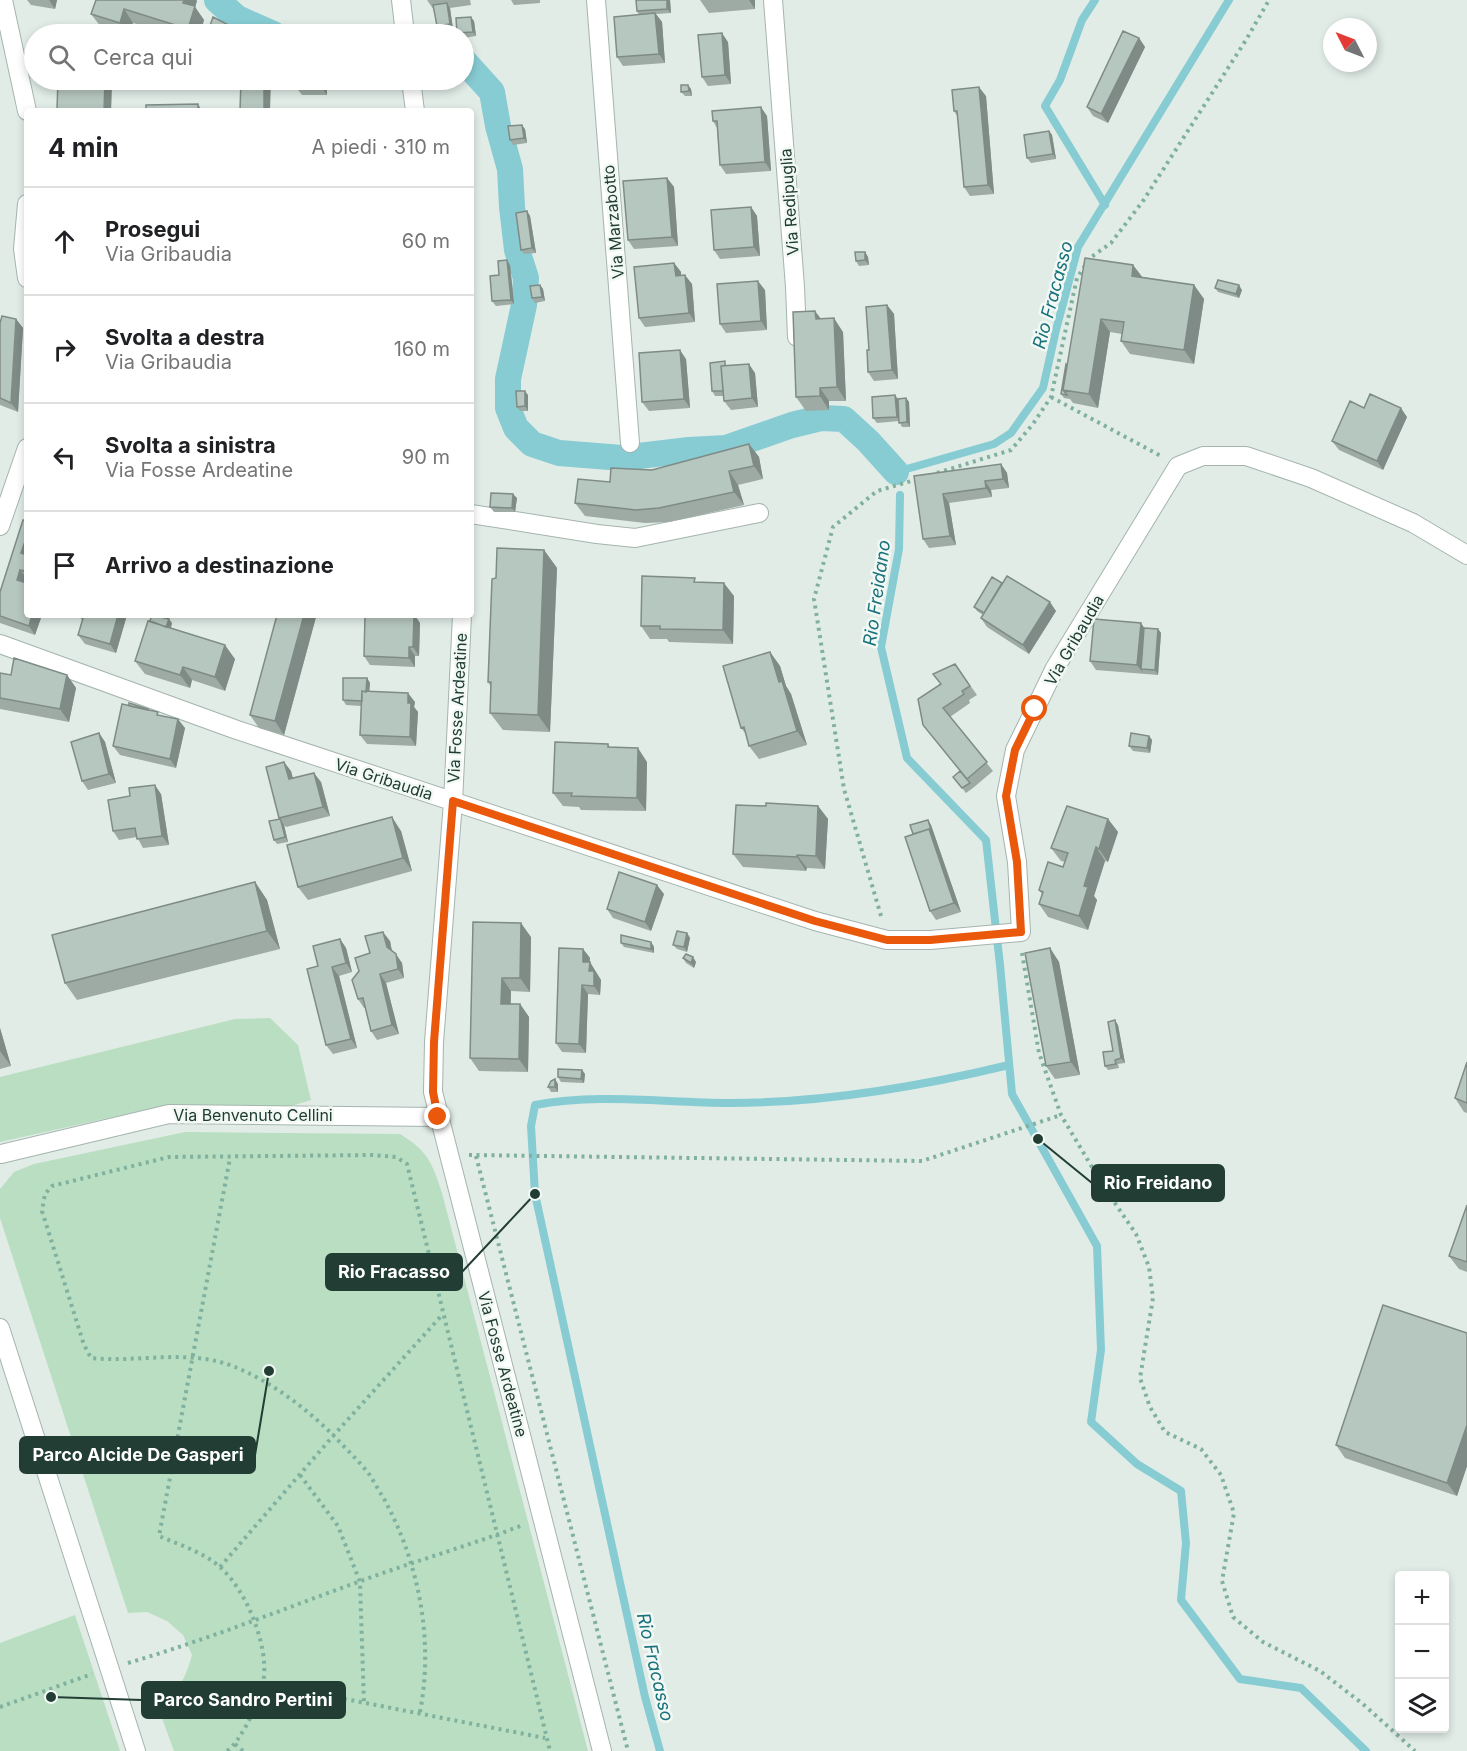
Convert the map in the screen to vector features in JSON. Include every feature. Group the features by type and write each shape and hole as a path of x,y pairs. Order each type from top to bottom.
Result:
{"street":[{"path":"3,0 26,108"},
{"path":"401,0 404,24"},
{"name":"Via Marzabotto","path":"596,0 630,443"},
{"name":"Via Redipuglia","path":"773,0 795,287 797,357"},
{"path":"412,90 415,108"},
{"path":"1178,466 1203,456 1246,456 1311,478 1413,524 1467,555"},
{"path":"0,526 24,457"},
{"name":"Via Gribaudia","path":"0,644 237,730 815,921 887,940 930,940 1015,933 1017,862 1006,796 1015,750 1056,668 1178,466"},
{"path":"474,514 635,538 759,513"},
{"name":"Via Fosse Ardeatine","path":"462,618 453,801 434,1042 433,1092 602,1751"},
{"name":"Via Benvenuto Cellini","path":"1,1154 169,1114 438,1117"},
{"path":"0,1328 136,1751"}],"path":[{"path":"932,475 1011,450 1033,424 1051,397 1077,278 1090,258 1111,243 1143,201 1269,0"},
{"path":"1051,397 1178,466"},
{"path":"887,940 844,789 814,598 833,527 878,491 921,478"},
{"path":"1015,933 1023,960 1039,1053 1061,1115 1102,1184 1136,1234 1149,1267 1153,1299 1140,1378 1150,1407 1165,1432 1201,1449 1221,1475 1234,1513 1222,1581 1233,1617 1263,1642 1320,1671 1363,1704 1415,1751"},
{"path":"628,1751 476,1155 922,1161 1061,1115"},
{"path":"420,1713 425,1686 426,1650 421,1607 412,1565 394,1518 369,1474 308,1410 235,1366 193,1356 91,1358 84,1345 42,1211 45,1194 52,1186 169,1157 372,1155 396,1157 407,1164 550,1751"},
{"path":"227,1751 235,1744 251,1716 263,1683 263,1650 243,1595 220,1567 198,1552 159,1536 230,1158"},
{"path":"220,1567 333,1436 443,1314"},
{"path":"300,1475 338,1526 360,1582 364,1703"},
{"path":"188,1645 543,1517"},
{"path":"263,1683 546,1738"},
{"path":"0,1707 36,1696"},
{"path":"235,1744 243,1751"}],"green space":[{"path":"270,1018 298,1045 311,1100 288,1107 167,1105 0,1142 0,1077 235,1019"},
{"path":"185,1132 400,1134 410,1140 428,1159 442,1193 588,1751 174,1751 158,1707 180,1684 192,1655 183,1635 167,1621 147,1612 128,1613 0,1218 0,1189 14,1172 34,1164"},
{"path":"75,1615 120,1751 0,1751 0,1643"}],"building":[{"path":"96,0 184,0 183,3 195,6 190,24 172,24 124,9 120,23 91,14"},
{"path":"636,0 667,0 667,9 637,11"},
{"path":"447,3 450,24 437,24 433,5"},
{"path":"655,13 659,54 617,57 614,17"},
{"path":"213,17 226,24 211,24"},
{"path":"471,17 472,24 456,24 456,18"},
{"path":"1123,31 1139,38 1101,114 1087,107"},
{"path":"722,33 725,75 702,77 698,35"},
{"path":"681,85 688,85 689,91 681,92"},
{"path":"979,87 988,185 964,187 957,111 954,111 952,90"},
{"path":"58,90 105,90 104,108 57,108"},
{"path":"241,90 264,90 264,108 240,108"},
{"path":"198,104 198,108 146,108 146,105"},
{"path":"761,107 765,162 720,165 717,121 713,121 712,111"},
{"path":"522,125 524,138 510,140 508,126"},
{"path":"1049,131 1053,154 1027,158 1024,135"},
{"path":"667,178 672,237 628,240 623,181"},
{"path":"751,207 754,247 714,250 711,210"},
{"path":"527,211 532,248 521,250 516,213"},
{"path":"855,252 865,252 865,260 856,261"},
{"path":"1085,258 1133,265 1132,276 1194,285 1184,350 1121,341 1124,322 1101,319 1089,394 1063,390"},
{"path":"507,260 511,300 492,301 490,276 499,275 498,261"},
{"path":"674,263 676,276 685,275 689,313 639,318 634,267"},
{"path":"1218,280 1239,285 1236,294 1215,288"},
{"path":"758,281 761,321 720,324 717,284"},
{"path":"540,285 542,297 532,298 530,286"},
{"path":"887,305 892,370 868,372 866,307"},
{"path":"815,311 816,319 834,318 837,387 820,388 820,396 796,397 793,312"},
{"path":"2,316 16,319 11,403 0,398 0,323"},
{"path":"680,350 684,399 642,402 639,353"},
{"path":"725,361 725,366 721,366 723,391 712,391 710,363"},
{"path":"749,364 752,398 724,401 721,366"},
{"path":"1066,364 1063,390 1067,395 1061,394"},
{"path":"516,391 525,391 525,406 517,407"},
{"path":"1370,394 1401,408 1377,461 1332,441 1350,401 1364,408"},
{"path":"895,395 897,417 873,418 872,397"},
{"path":"906,398 907,422 899,423 898,399"},
{"path":"749,444 754,466 729,471 734,492 659,508 636,510 575,503 578,479 610,482 611,468 652,470"},
{"path":"1001,464 1003,479 985,481 986,488 943,494 950,536 923,539 914,476"},
{"path":"491,493 513,494 512,508 490,507"},
{"path":"24,520 24,544 21,553 24,554 24,571 20,570 17,580 24,582 24,618 31,618 29,626 0,616 0,592"},
{"path":"497,548 544,550 538,715 490,713 491,682 488,682 492,579 496,578"},
{"path":"642,576 695,578 694,582 724,583 723,630 660,629 660,626 641,626"},
{"path":"1007,576 1050,602 1023,645 981,618"},
{"path":"992,577 1002,583 984,613 974,607"},
{"path":"83,618 117,618 110,644 78,635"},
{"path":"151,618 169,619 166,627 150,621"},
{"path":"276,618 303,618 275,721 250,715"},
{"path":"365,618 414,618 413,647 409,647 409,658 364,656"},
{"path":"1094,619 1141,623 1137,665 1090,661"},
{"path":"148,621 225,645 215,677 183,667 180,675 135,661"},
{"path":"1144,628 1158,629 1155,670 1141,669"},
{"path":"770,652 779,682 782,681 797,731 749,746 744,727 741,728 723,666"},
{"path":"14,658 67,675 60,709 0,698 0,673 11,675"},
{"path":"955,664 970,686 962,691 964,694 943,708 987,762 967,779 923,725 918,699 941,684 933,674"},
{"path":"343,678 367,678 366,692 362,691 362,701 343,700"},
{"path":"362,691 408,693 408,703 411,703 410,737 360,735"},
{"path":"129,703 148,709 148,710 129,706"},
{"path":"122,704 178,719 170,759 113,746"},
{"path":"99,733 109,774 82,781 71,742"},
{"path":"1131,733 1149,736 1147,748 1129,746"},
{"path":"555,742 608,744 608,747 638,748 637,798 571,796 572,793 553,793"},
{"path":"284,762 289,779 314,773 323,807 279,818 266,767"},
{"path":"960,771 970,783 962,788 953,777"},
{"path":"155,785 162,836 137,839 135,828 113,831 108,800 130,796 129,788"},
{"path":"766,803 818,806 816,856 733,854 736,805 766,806"},
{"path":"1067,806 1108,819 1099,849 1096,847 1084,886 1088,887 1079,916 1039,904 1043,892 1039,890 1048,862 1063,867 1068,853 1051,848"},
{"path":"392,817 403,858 298,887 287,845"},
{"path":"280,819 285,837 274,840 269,821"},
{"path":"928,820 932,833 929,829 913,834 910,825"},
{"path":"929,829 954,903 930,911 905,837"},
{"path":"619,872 657,885 645,922 607,909"},
{"path":"255,882 267,931 65,983 52,935"},
{"path":"473,922 521,923 520,978 502,978 501,1001 501,1004 520,1004 519,1059 470,1058"},
{"path":"677,931 687,933 684,947 673,945"},
{"path":"383,932 387,947 396,954 398,969 380,974 392,1025 371,1031 363,998 358,999 352,980 359,971 355,958 370,953 365,936"},
{"path":"621,935 651,942 651,949 621,943"},
{"path":"340,939 346,963 332,967 351,1039 326,1045 307,969 318,966 313,946"},
{"path":"559,948 583,949 583,962 590,962 589,971 594,971 594,986 582,985 579,1044 556,1043"},
{"path":"1050,948 1071,1062 1046,1066 1025,953"},
{"path":"686,954 693,957 691,963 683,958"},
{"path":"1115,1020 1121,1058 1115,1060 1116,1064 1105,1066 1103,1052 1113,1051 1108,1022"},
{"path":"1467,1062 1467,1103 1455,1098"},
{"path":"558,1069 582,1070 581,1079 558,1077"},
{"path":"555,1079 555,1087 548,1087 551,1081"},
{"path":"1467,1205 1467,1262 1449,1256"},
{"path":"1383,1305 1467,1333 1467,1425 1447,1483 1336,1445"}],"waterway":[{"path":"217,0 237,18 250,24"},
{"path":"1095,0 1082,20 1060,80 1045,106 1105,205"},
{"name":"Rio Fracasso","path":"896,472 994,444 1011,433 1043,388 1078,247 1229,0"},
{"path":"474,72 492,92 498,126 510,169 517,250 526,278 524,305 508,379 508,408 516,428 532,444 559,453 622,458 726,448 792,425 821,418 844,419 896,472"},
{"name":"Rio Freidano","path":"900,495 899,549 881,647 907,758 986,840 1012,1094 1097,1246 1101,1350 1091,1422 1137,1464 1181,1491 1186,1543 1181,1600 1240,1679 1301,1688 1366,1751"},
{"name":"Rio Fracasso","path":"660,1751 645,1697 535,1194 531,1126 535,1105 559,1101 608,1099 730,1103 836,1097 906,1087 1009,1065"}],"place":[{"name":"Rio Freidano","path":"1038,1139"},
{"name":"Rio Fracasso","path":"535,1194"},
{"name":"Parco Alcide De Gasperi","path":"269,1371"},
{"name":"Parco Sandro Pertini","path":"51,1697"}],"route":[{"path":"438,1117 433,1092 434,1042 453,801 815,921 887,940 930,940 1021,932 1017,862 1006,796 1015,750 1035,709"}]}
